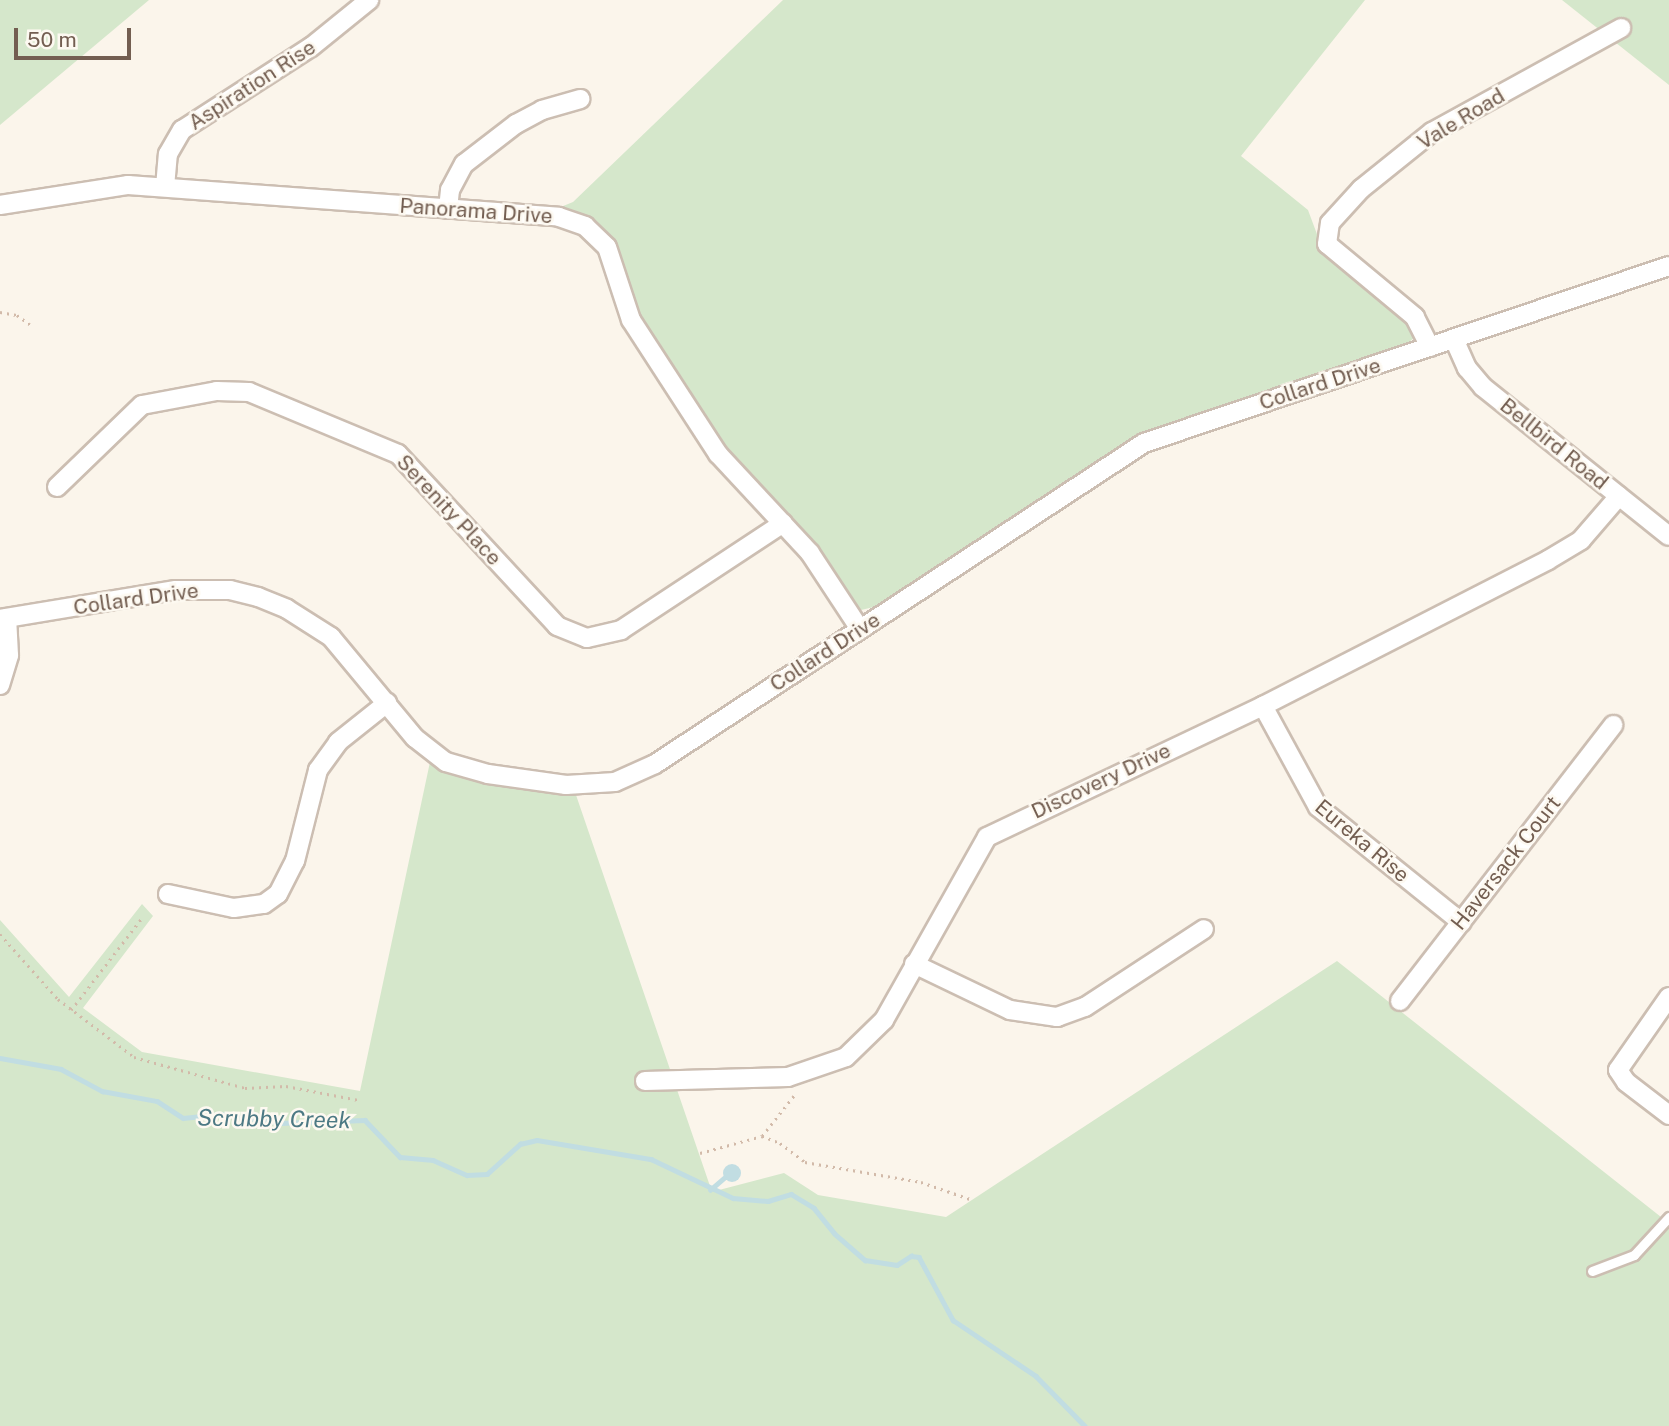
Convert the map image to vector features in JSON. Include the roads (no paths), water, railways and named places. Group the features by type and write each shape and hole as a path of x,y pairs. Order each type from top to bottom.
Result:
{"street":[{"name":"Aspiration Rise","path":"164,187 168,154 182,130 329,35 369,0"},
{"name":"Vale Road","path":"1430,346 1415,317 1331,249 1325,238 1330,223 1361,189 1432,132 1621,28"},
{"path":"448,209 450,190 464,164 516,124 542,110 580,99"},
{"name":"Panorama Drive","path":"0,205 106,186 164,187 559,218 585,226 607,247 622,301 643,340 724,461 783,523 860,629"},
{"name":"Collard Drive","path":"4,619 177,590 230,590 258,597 309,621 350,654 387,703 431,752 465,769 566,785 598,785 626,779 655,764 1144,443 1669,266"},
{"name":"Bellbird Road","path":"1454,339 1467,368 1483,387 1669,536"},
{"name":"Serenity Place","path":"57,487 142,405 217,391 249,392 398,454 557,626 587,638 621,630 783,523"},
{"name":"Discovery Drive","path":"645,1081 766,1079 830,1066 873,1034 987,837 1263,706 1569,549 1619,496"},
{"path":"0,685 9,655 4,619"},
{"path":"168,894 242,908 264,904 278,894 295,861 318,770 338,742 387,703"},
{"name":"Eureka Rise","path":"1263,706 1318,807 1461,922"},
{"name":"Haversack Court","path":"1400,1001 1613,725"},
{"path":"914,964 1010,1010 1056,1017 1085,1007 1204,929"},
{"path":"1669,997 1627,1051 1618,1070 1626,1083 1669,1115"}],"lane":[{"path":"1592,1271 1634,1255 1669,1217"}],"water":[{"path":"732,1164 738,1167 741,1173 738,1179 732,1182 726,1179 723,1173 726,1167"}],"waterway":[{"name":"Scrubby Creek","path":"0,1058 61,1069 102,1091 157,1101 183,1118 221,1114 280,1123 365,1120 400,1157 433,1160 467,1175 487,1174 520,1144 537,1140 651,1159 733,1198 768,1201 791,1194 814,1208 835,1234 865,1260 897,1265 911,1256 919,1257 953,1320 1036,1376 1085,1426"},
{"path":"710,1190 724,1178"}]}
